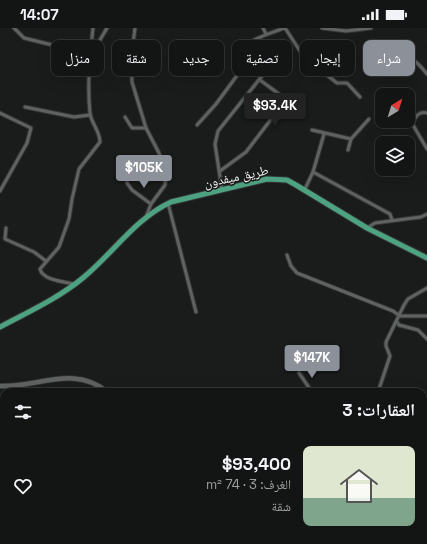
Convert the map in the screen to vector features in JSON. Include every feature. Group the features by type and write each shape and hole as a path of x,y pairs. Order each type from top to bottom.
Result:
{"main road":[{"name":"طريق ميفدون","path":"0,327 39,306 74,284 146,217 168,203 273,178 287,180 305,189 367,228 427,258"}],"street":[{"path":"14,28 24,38 51,44"},
{"path":"92,40 93,28"},
{"path":"100,40 107,28"},
{"path":"135,28 131,60 132,82 146,128 159,153 166,172 165,185 151,204 146,217"},
{"path":"263,28 266,34"},
{"path":"255,40 266,34 284,28 297,48 313,64 337,83 347,83 360,97"},
{"path":"322,28 346,31 371,28"},
{"path":"415,60 419,62 427,74"},
{"path":"74,284 54,280 42,273 40,269 46,261 55,254 59,247 69,219 79,169 100,142 99,133 90,115 90,76"},
{"path":"197,125 216,104 237,76"},
{"path":"222,191 215,144 218,131 262,76"},
{"path":"220,171 246,152 282,105 284,97 260,80"},
{"path":"25,107 74,117 90,115"},
{"path":"0,113 31,128 27,143 0,191"},
{"path":"427,113 419,113 416,116 413,125 427,149"},
{"path":"125,117 132,128 146,128"},
{"path":"348,150 351,139 369,120"},
{"path":"312,130 351,139"},
{"path":"305,189 313,172 324,134"},
{"path":"313,172 390,214 392,220"},
{"path":"127,183 132,190 151,204"},
{"path":"168,203 196,312"},
{"path":"367,228 375,222 421,217 427,214"},
{"path":"6,228 5,239 34,252 46,261"},
{"path":"287,255 290,266 297,273 393,311 400,316 427,316"},
{"path":"379,388 390,356 386,342 408,299 427,288"},
{"path":"397,322 399,325 418,330 427,339"},
{"path":"299,373 309,388"},
{"path":"0,386 48,379 74,379 90,382 100,388"}]}
